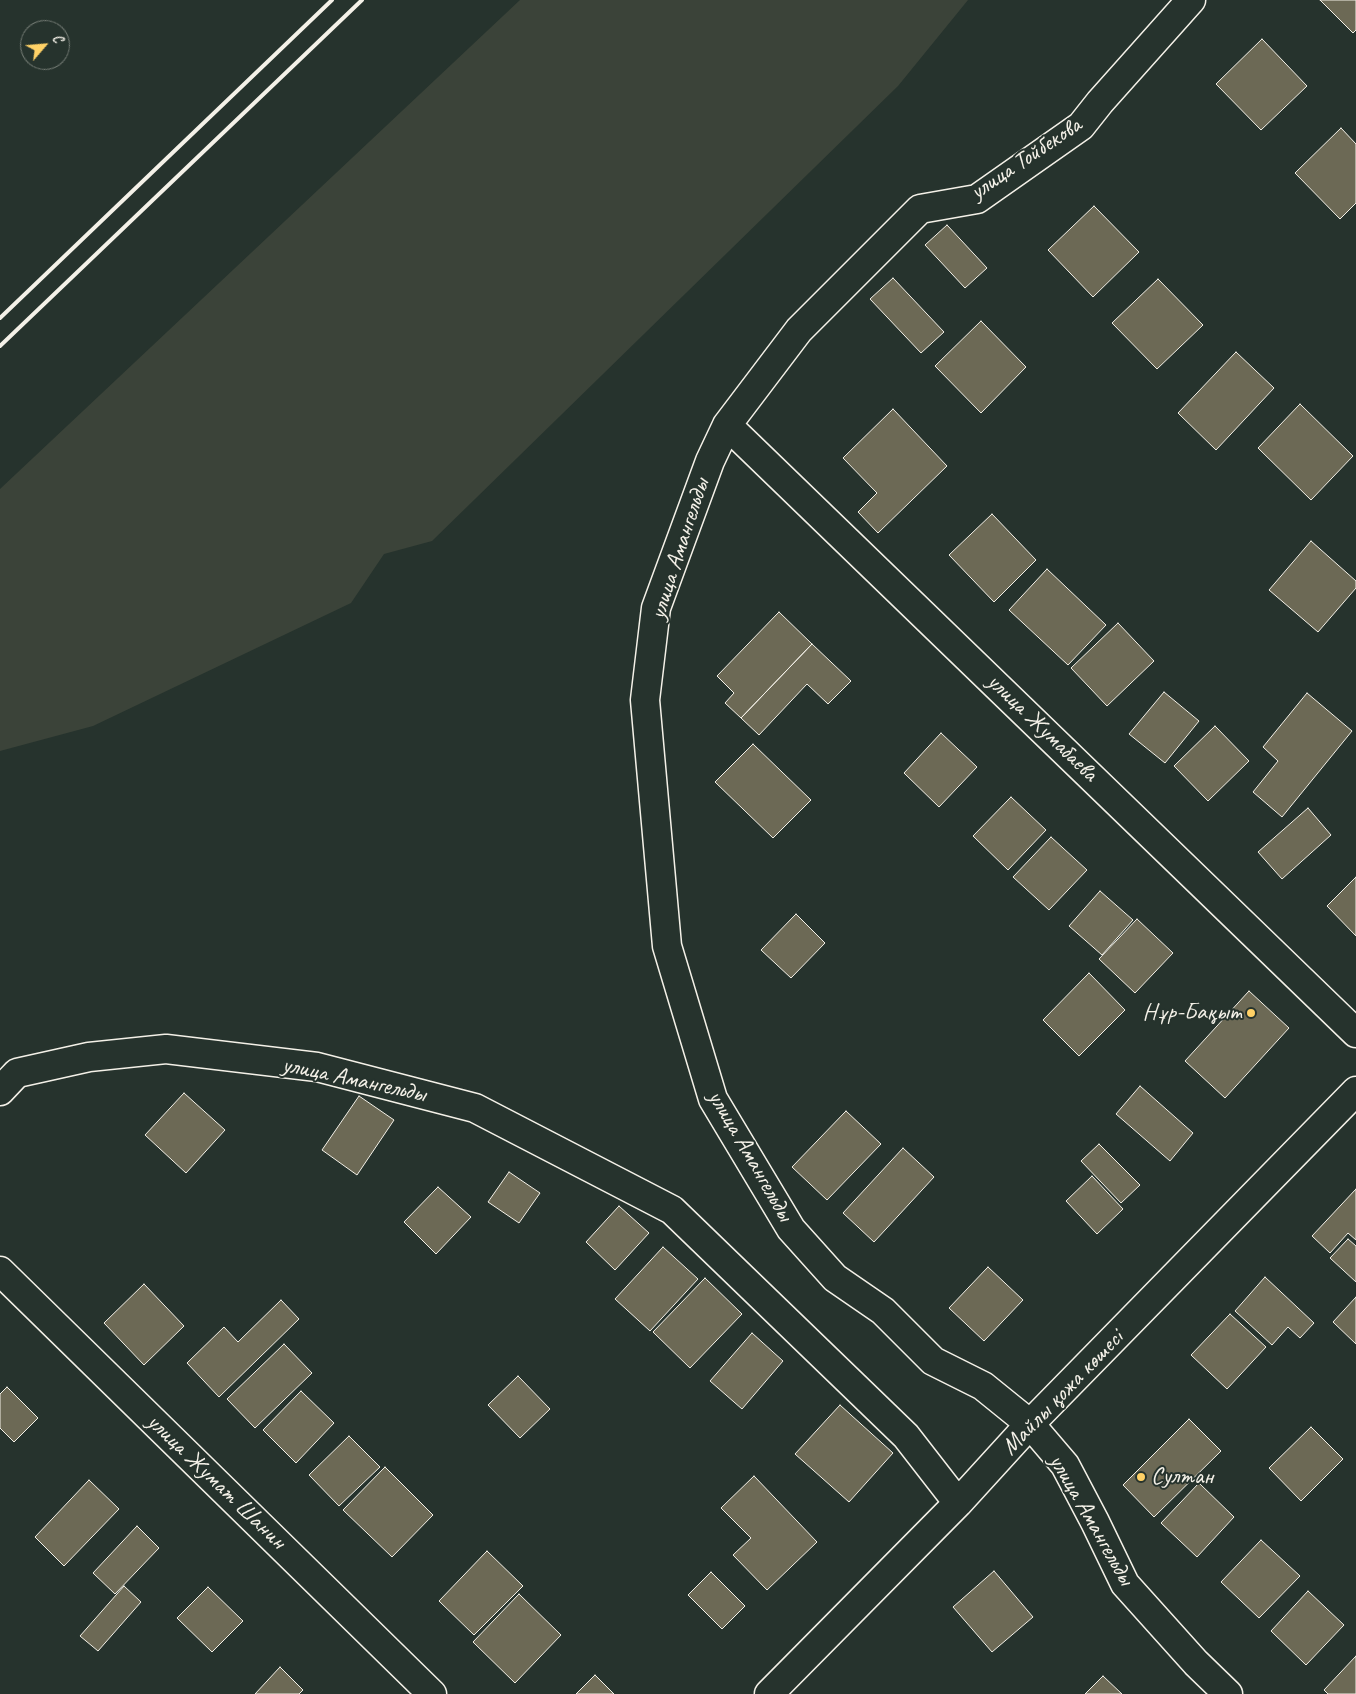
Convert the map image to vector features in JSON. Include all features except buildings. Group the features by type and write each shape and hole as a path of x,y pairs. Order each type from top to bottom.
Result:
{"street":[{"name":"улица Тойбекова","path":"727,425 798,330 920,209 976,199 1081,126 1191,0"},
{"name":"улица Жумабаева","path":"727,425 1356,1033"},
{"name":"улица Амангельды","path":"727,425 710,461 656,608 645,700 667,946 713,1099 791,1229 835,1278 882,1311 933,1361 983,1386 1030,1424 1065,1465 1125,1584 1196,1663 1228,1694"},
{"name":"улица Амангельды","path":"0,1091 17,1073 89,1058 166,1049 316,1067 475,1108 672,1210 906,1436 958,1503"},
{"name":"Майлы қожа көшесі","path":"769,1694 958,1503 1030,1424 1356,1091"},
{"name":"улица Жумат Шанин","path":"0,1270 432,1694"}],"shaded area":[{"path":"520,0 968,0 898,86 432,541 384,554 351,603 93,726 0,751 0,489"}],"railway":[{"path":"0,318 332,0"},
{"path":"0,346 362,0"}],"place":[{"name":"Нұр-Бақыт","path":"1251,1013"},
{"name":"Султан","path":"1141,1477"}]}
